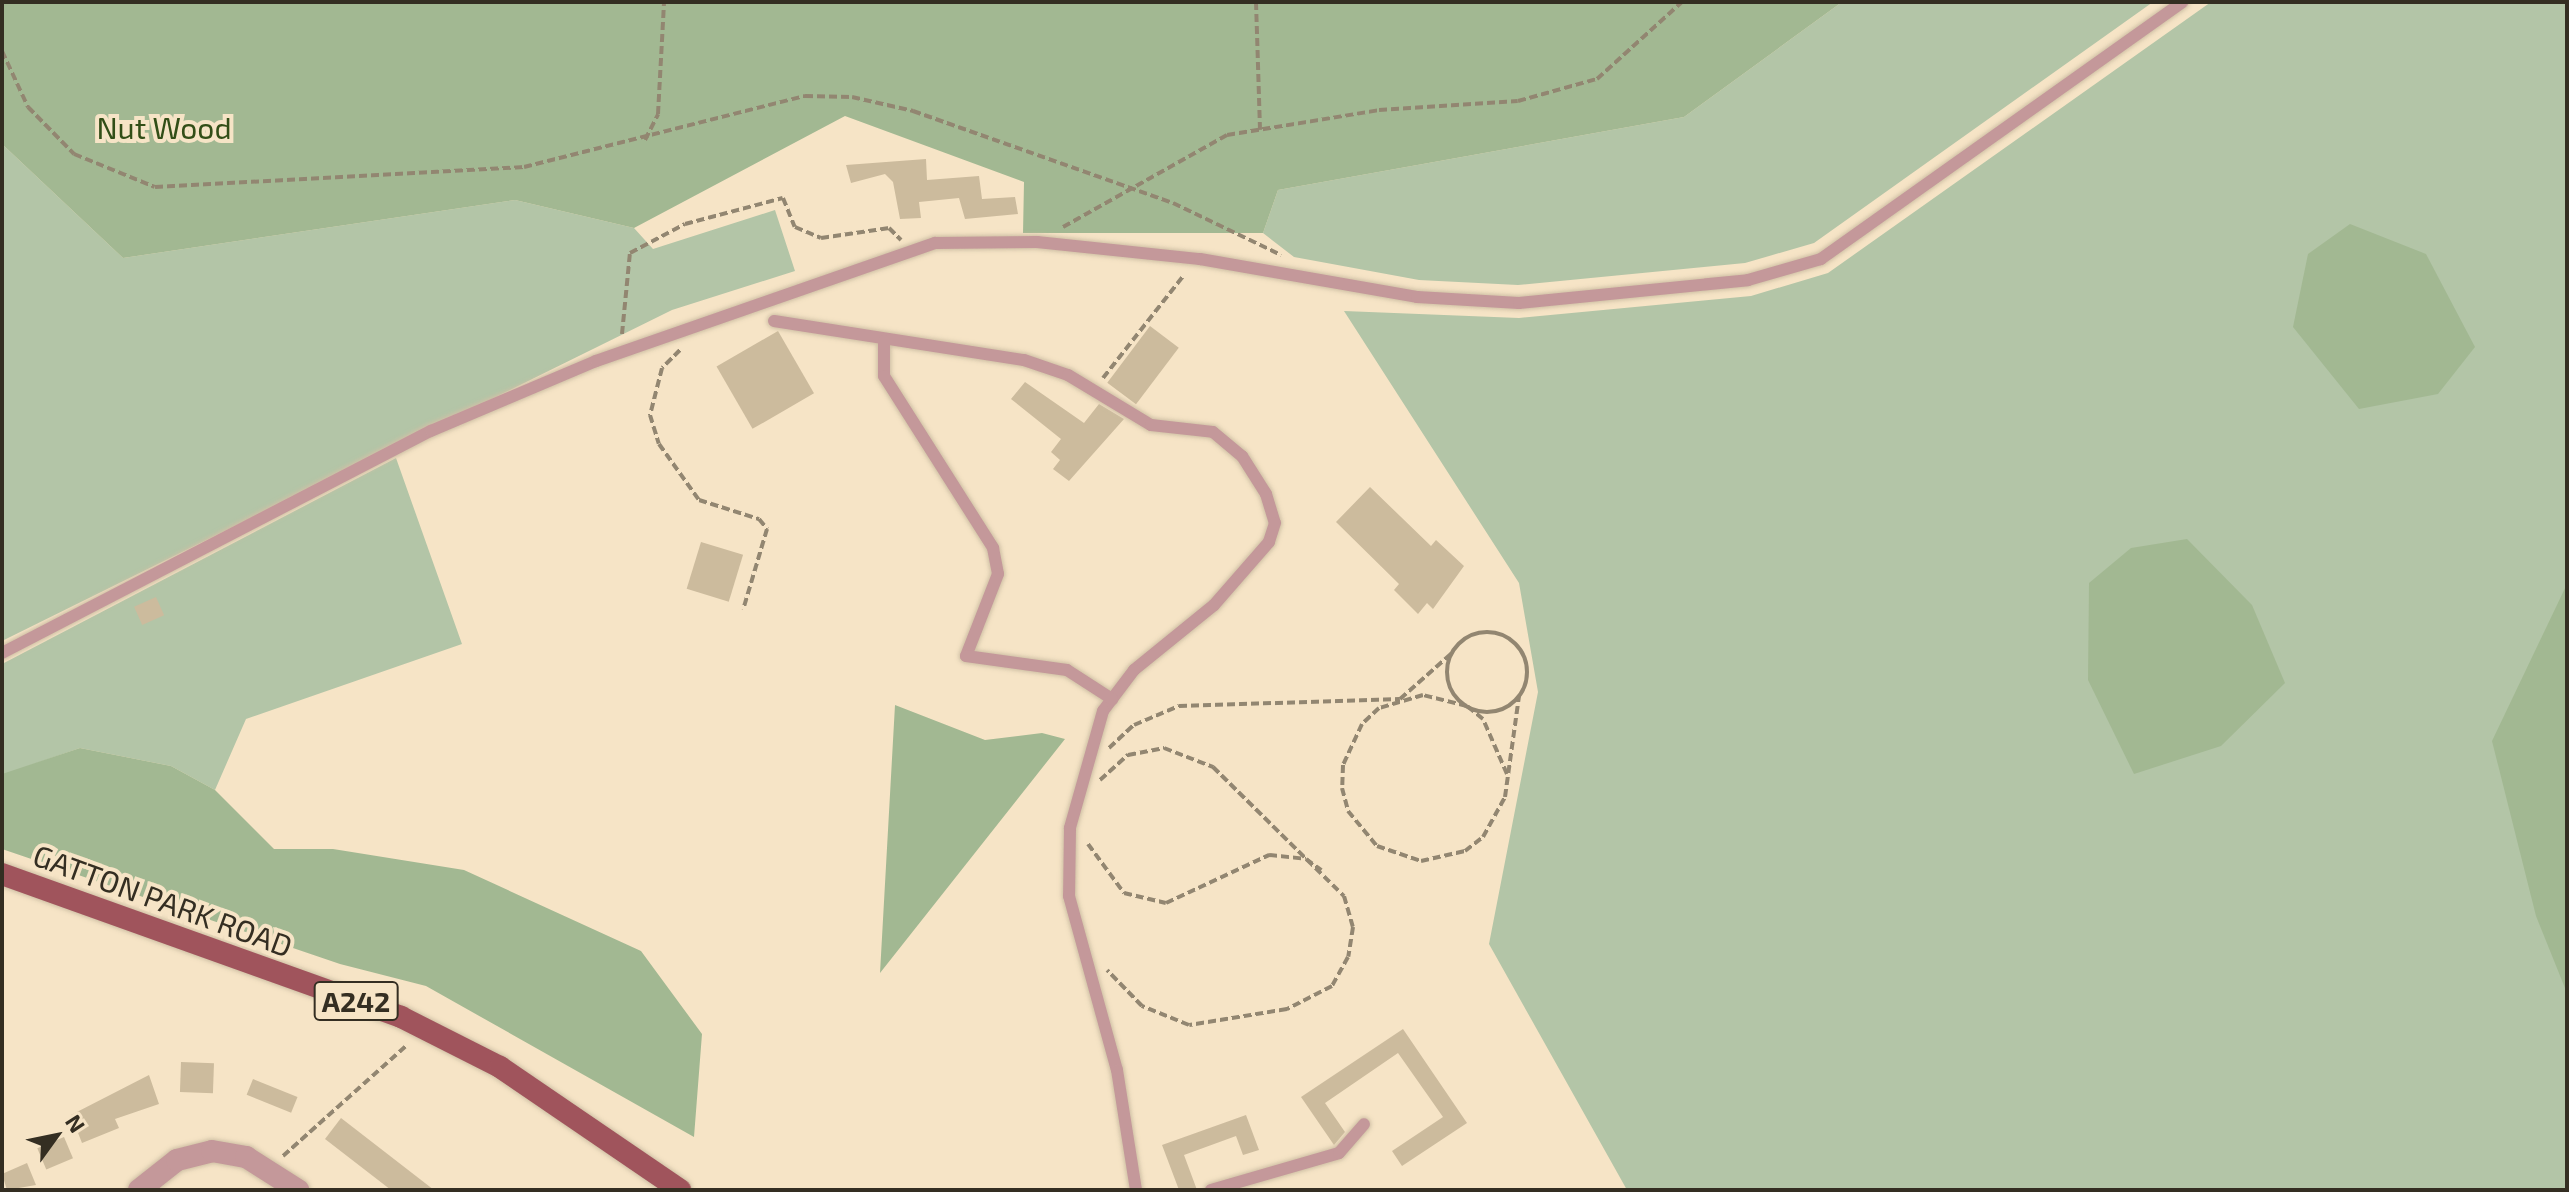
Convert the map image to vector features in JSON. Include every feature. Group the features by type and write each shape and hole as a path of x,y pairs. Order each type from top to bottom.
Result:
{"main road":[{"name":"GATTON PARK ROAD","path":"2,874 425,1029 500,1067 680,1190"}],"street":[{"path":"139,1190 177,1160 212,1151 270,1169 298,1190"}],"lane":[{"path":"2,653 431,431 620,353 910,250 1037,242 1200,259 1316,276 1417,297 1519,303 1748,280 1821,259 2182,2"},
{"path":"774,321 884,341 1024,360 1097,388 1151,425 1213,432 1242,456 1275,523 1269,542 1214,605 1134,670 1112,699 1085,764 1070,828 1069,896 1117,1070 1136,1190"},
{"path":"884,341 884,376 993,548 998,574 966,656 1067,670 1112,699"},
{"path":"1211,1190 1339,1153 1364,1124"}],"path":[{"path":"2,51 28,107 74,154 155,187 524,167 645,140 658,114 664,2"},
{"path":"1256,2 1260,130"},
{"path":"1037,242 1227,135 1379,110 1518,101 1597,79 1682,2"},
{"path":"629,144 805,96 852,97 913,111 1223,222 1316,276"},
{"path":"620,353 630,253 685,224 783,198 795,227 821,238 889,228 910,250"},
{"path":"1097,388 1200,259"},
{"path":"685,344 662,368 650,415 659,444 699,500 759,519 767,529 743,610"},
{"path":"1471,636 1509,638 1525,658 1497,818 1465,851 1421,861 1377,846 1348,811 1343,765 1362,724 1400,699 1452,653 1471,636"},
{"path":"1452,653 1448,677 1467,706 1495,735 1507,774"},
{"path":"1103,755 1126,730 1179,706 1400,699 1423,695 1490,712 1519,696"},
{"path":"1092,788 1128,755 1164,748 1188,753 1213,767 1321,870 1352,909 1348,957 1332,986 1287,1009 1189,1025 1162,1019 1126,991 1100,957"},
{"path":"1092,778 1097,767"},
{"path":"1083,859 1084,831 1108,879 1144,900 1189,897 1269,855 1306,859 1321,870"},
{"path":"270,1169 425,1029"}],"green space":[{"name":"Nut Wood","path":"2,2 1842,2 1684,117 1278,190 1263,233 1023,233 1024,182 845,116 634,228 515,200 123,258 2,144"},
{"path":"1842,2 2153,2 1814,243 1745,263 1518,285 1419,280 1294,257 1263,233 1278,190 1684,117"},
{"path":"2211,2 2567,2 2567,1190 1627,1190 1489,944 1538,692 1519,583 1344,311 1519,318 1751,296 1828,273"},
{"path":"2,144 123,258 515,200 634,228 653,249 775,210 795,271 672,310 2,641"},
{"path":"2350,224 2426,254 2475,347 2438,394 2359,409 2293,327 2308,254"},
{"path":"396,458 462,644 246,719 215,790 171,766 80,748 2,775 2,664"},
{"path":"2187,539 2252,605 2285,683 2221,746 2134,774 2088,680 2089,583 2131,548"},
{"path":"2567,584 2567,993 2536,916 2492,741"},
{"path":"895,705 985,740 1042,733 1065,739 880,973"},
{"path":"80,748 171,766 215,790 274,849 333,849 464,870 641,951 702,1034 694,1137 426,986 340,964 2,849 2,774"}],"building":[{"path":"926,159 927,180 979,176 982,199 1015,197 1018,214 965,219 959,198 919,202 921,218 900,219 893,182 885,174 851,183 846,165"},
{"path":"1150,326 1179,348 1136,404 1107,383"},
{"path":"778,331 814,393 753,429 717,367"},
{"path":"1025,382 1084,423 1099,404 1124,419 1069,481 1053,469 1060,460 1051,452 1061,439 1011,399"},
{"path":"1370,487 1431,546 1436,540 1464,566 1433,609 1427,603 1418,614 1394,590 1399,584 1336,522"},
{"path":"701,542 743,555 729,602 687,589"},
{"path":"156,597 164,615 142,625 134,607"},
{"path":"1403,1029 1467,1123 1402,1166 1392,1151 1443,1117 1398,1053 1325,1103 1345,1132 1334,1145 1301,1097"},
{"path":"181,1062 214,1063 213,1093 180,1092"},
{"path":"149,1075 159,1104 115,1119 119,1128 82,1143 71,1115"},
{"path":"253,1079 298,1097 291,1113 247,1095"},
{"path":"1246,1115 1259,1150 1243,1155 1236,1136 1184,1155 1197,1190 1179,1190 1162,1145"},
{"path":"341,1118 434,1190 391,1190 325,1139"},
{"path":"64,1137 73,1158 46,1170 37,1148"},
{"path":"27,1163 36,1185 7,1190 2,1174"}]}
